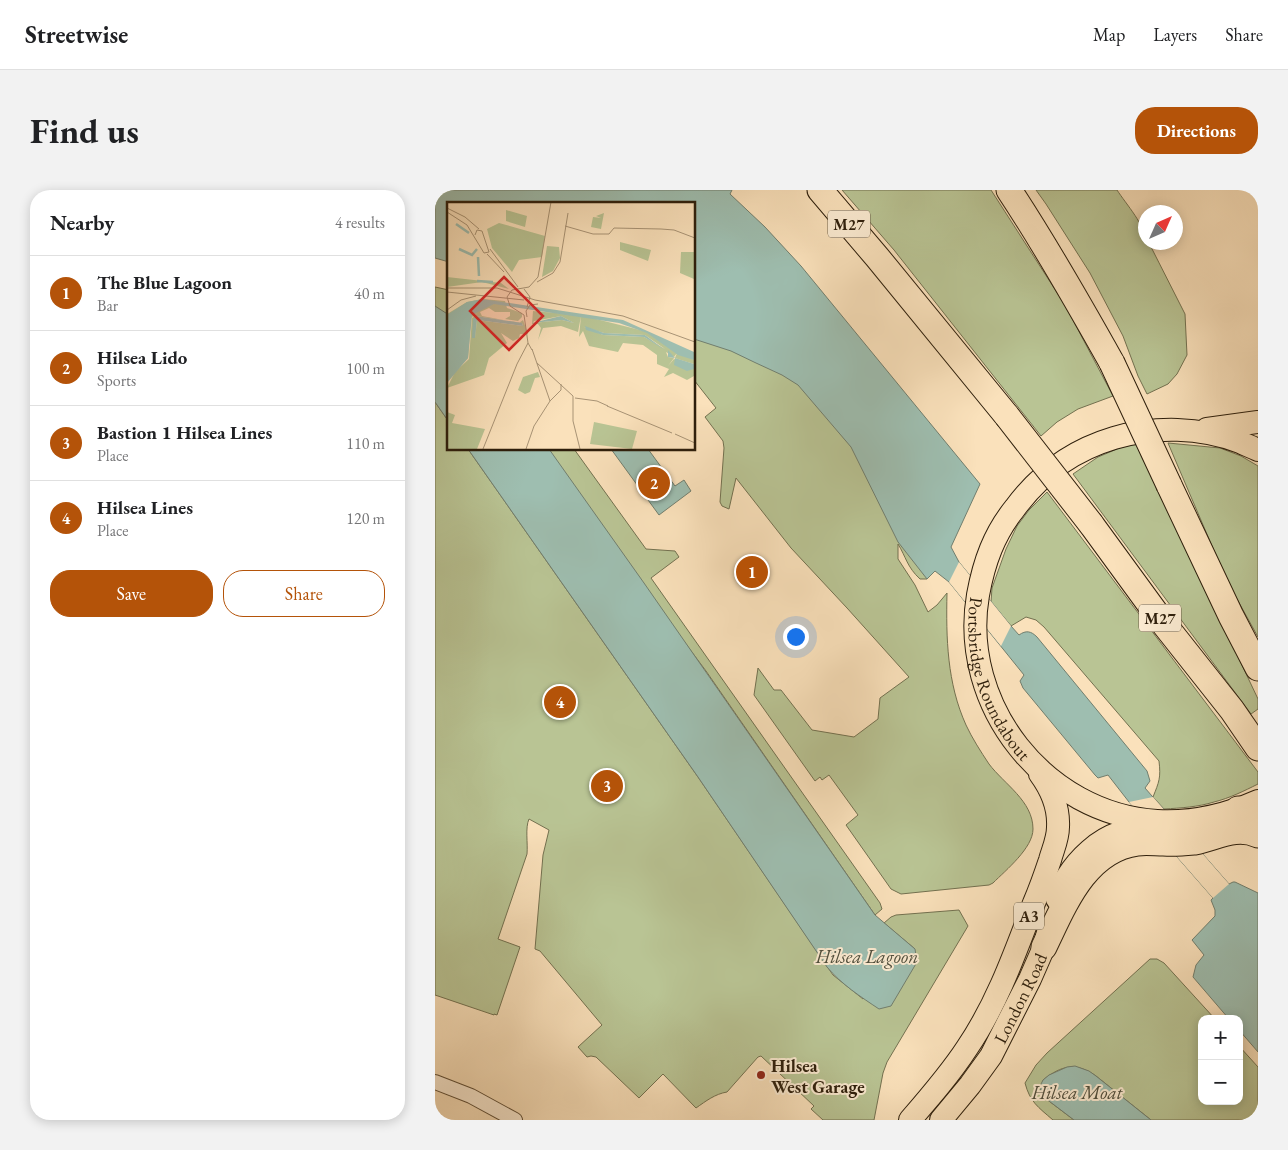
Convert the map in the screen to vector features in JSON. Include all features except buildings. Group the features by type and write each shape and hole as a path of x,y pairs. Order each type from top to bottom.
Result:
{"highway":[{"path":"810,190 877,257"},
{"name":"M27","path":"820,190 1007,416 1232,710 1258,748"},
{"path":"1009,190 1080,304 1112,363 1231,616 1258,668"},
{"path":"1044,947 1074,889 1092,866 1106,854 1121,846 1139,842 1140,830 1176,844 1203,840 1237,831 1251,832 1258,835"}],"main road":[{"path":"1196,431 1258,422"},
{"name":"Portsbridge Roundabout","path":"1140,830 1109,811 1084,801 1058,786 1032,763 1007,733 990,699 979,668 975,634 975,610 982,572 991,546 1006,519 1025,494 1048,472 1087,448 1123,435 1147,431 1178,430 1196,431 1228,438 1258,450"},
{"name":"London Road","path":"910,1120 951,1071 981,1026 1008,972 1041,887 1057,838 1058,825 1052,794 1032,763"},
{"path":"1140,830 1251,810"},
{"name":"London Road","path":"941,1120 970,1086 991,1056 1044,947"}],"street":[{"path":"435,1082 471,1096 508,1118"}],"green space":[{"path":"842,190 991,190 1065,305 1113,396 1078,409 1057,422 1041,436 894,250"},
{"path":"1036,190 1117,190 1135,215 1138,220 1138,250 1153,250 1185,314 1187,355 1177,374 1168,384 1147,394 1123,336 1090,273"},
{"path":"695,206 935,571 927,579 920,579 909,566 898,544 898,559 915,585 928,612 947,593 949,660 951,677 960,709 968,730 989,764 1023,801 1032,819 1033,829 1029,844 993,883 989,885 901,894 891,889 846,825 858,815 829,775 822,780 820,777 815,781 754,695 758,668 774,690 781,690 812,730 854,737 878,719 880,698 909,677 791,548 736,478 729,509 722,506 720,502 723,441 705,417 716,408 695,381"},
{"path":"435,287 447,290 447,325 435,316"},
{"path":"435,402 447,419 447,450 469,450 698,777 833,975 863,999 915,949 884,923 896,915 959,910 968,926 887,1062 874,1120 823,1120 811,1109 814,1106 761,1056 727,1092 707,1100 696,1108 663,1074 639,1098 596,1057 587,1057 578,1047 602,1025 540,951 535,949 543,855 549,830 529,819 527,854 498,939 520,947 497,1015 435,995"},
{"path":"1136,441 1258,699 1258,709 1251,714 1073,474 1098,457"},
{"path":"1168,443 1220,448 1241,456 1258,466 1258,637 1227,581"},
{"path":"541,450 575,450 646,549 675,551 679,557 651,578 880,903 882,909 875,915 706,671"},
{"path":"1047,492 1258,772 1258,784 1208,804 1164,809 1153,797 1159,780 1159,761 1044,627 1036,620 1026,617 1011,626 991,602 992,588 1006,549 1017,526 1029,510"},
{"path":"1150,959 1157,959 1164,963 1211,1015 1198,1015 1198,1105 1243,1105 1243,1050 1258,1067 1258,1120 1151,1120 1096,1076 1082,1069 1069,1067 1056,1071 1043,1080 1045,1098 1074,1120 1053,1120 1032,1100 1025,1083 1036,1065"}],"water":[{"path":"435,190 732,190 730,194 765,227 801,266 980,484 951,547 959,562 1019,635 1028,632 1033,633 1037,637 1147,771 1150,781 1145,788 1229,884 1235,882 1258,893 1258,1052 1243,1035 1243,1015 1226,1015 1193,977 1196,965 1204,955 1192,940 1215,916 1211,900 1213,898 1129,802 1108,775 1098,778 1095,775 1023,688 1020,681 1024,675 949,582 935,571 927,579 898,542 851,447 798,385 782,375 731,351 695,339 695,202 447,202 447,261 435,258"},
{"path":"435,306 447,314 447,419 435,402"},
{"name":"Hilsea Lagoon","path":"469,450 550,450 875,915 915,949 917,962 891,1006 879,1009 845,985 827,967 698,777"},
{"path":"612,450 649,450 675,486 684,480 691,491 659,515"},
{"name":"Hilsea Moat","path":"1075,1066 1089,1071 1151,1120 1074,1120 1045,1098 1040,1086 1049,1075 1067,1067"}],"pier":[{"path":"959,562 1011,626 1001,646 949,582"},
{"path":"1153,797 1229,884 1213,898 1129,802"}],"place":[{"name":"Hilsea Lido","path":"654,483"},
{"name":"The Blue Lagoon","path":"752,572"},
{"name":"Hilsea Lines","path":"560,702"},
{"name":"Bastion 1 Hilsea Lines","path":"607,786"},
{"name":"Hilsea West Garage","path":"761,1075"}]}
